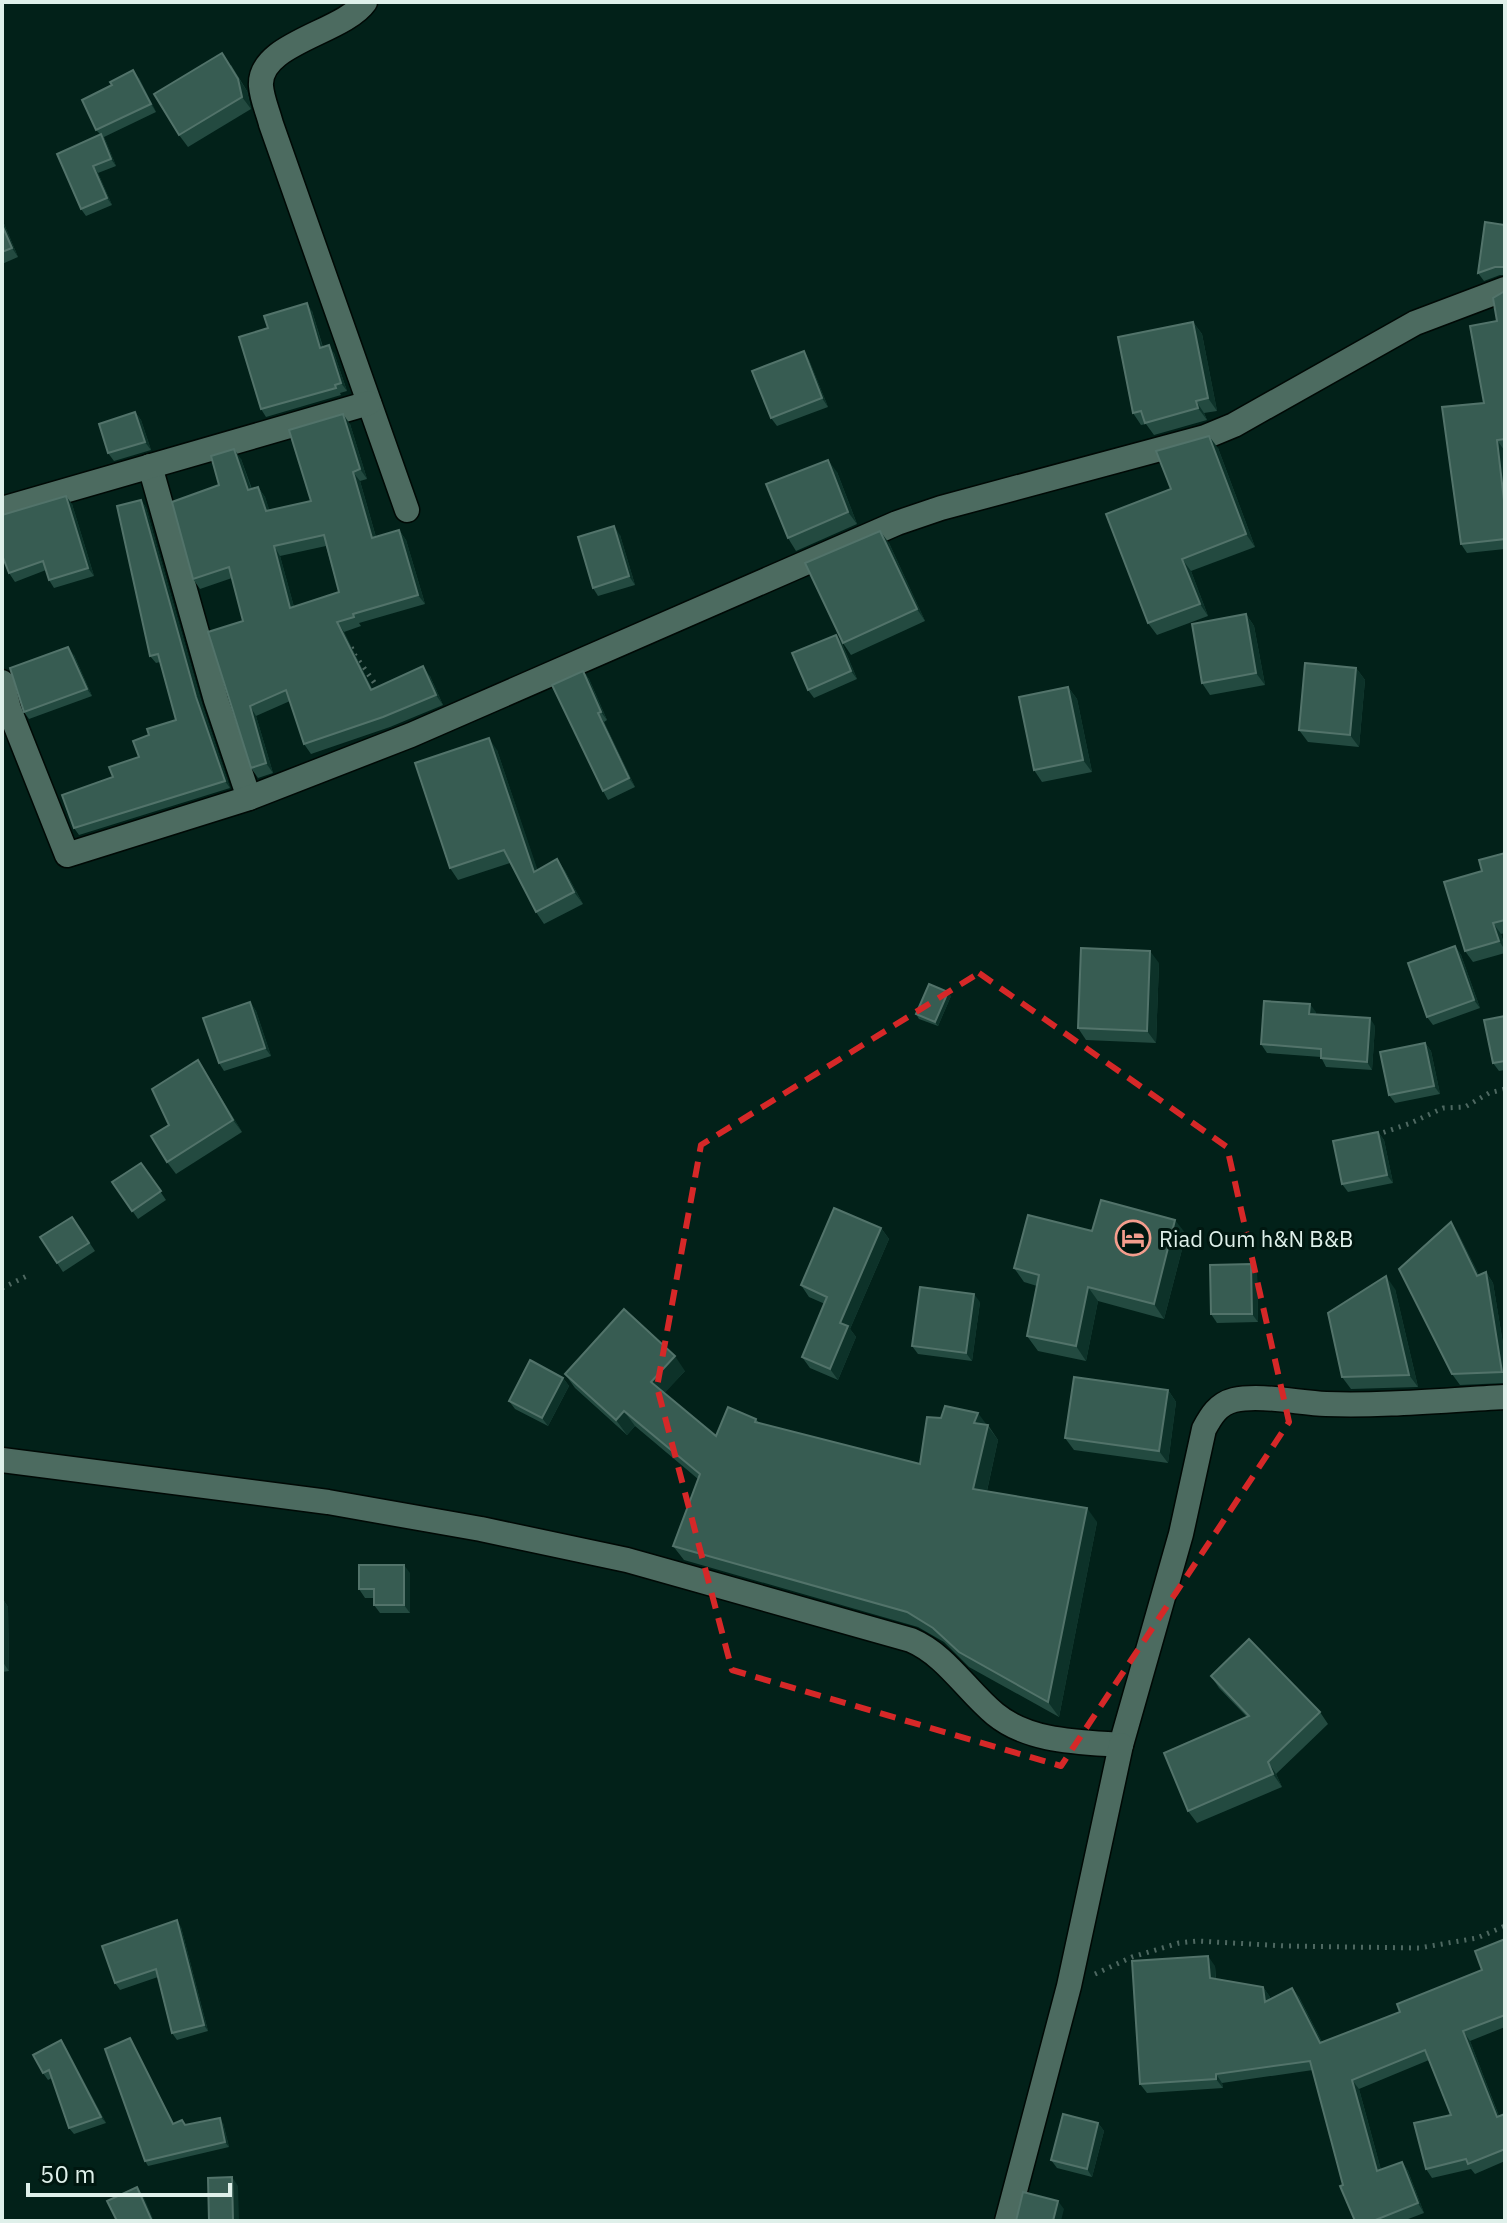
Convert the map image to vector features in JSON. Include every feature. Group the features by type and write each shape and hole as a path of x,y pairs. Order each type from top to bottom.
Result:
{"street":[{"path":"365,2 344,21 274,57 262,76 261,86 271,124 407,510"},
{"path":"2,682 9,709 67,855 249,798 411,735 897,523 995,493 1168,448 1234,425 1415,323 1505,289"},
{"path":"2,509 369,403"},
{"path":"150,466 216,700 249,798"},
{"path":"1007,2221 1069,1986 1121,1745 1181,1534 1204,1429 1211,1416 1220,1406 1243,1399 1400,1404 1505,1397"},
{"path":"2,1460 328,1502 481,1529 627,1560 911,1640 923,1645 944,1662 1008,1724 1046,1737 1121,1745"}],"path":[{"path":"343,648 350,644 385,696"},
{"path":"1366,1138 1443,1108 1465,1107 1489,1093 1505,1089"},
{"path":"2,1288 27,1276"},
{"path":"1069,1986 1132,1957 1179,1943 1419,1948 1477,1938 1505,1926"}],"highlighted area":[{"path":"979,973 1227,1147 1289,1422 1061,1766 732,1670 657,1387 701,1145"}],"building":[{"path":"222,53 238,79 242,97 179,135 154,94"},
{"path":"133,70 151,104 96,130 82,100"},
{"path":"101,134 111,159 93,166 107,198 81,209 57,154"},
{"path":"1485,222 1505,225 1505,267 1478,273"},
{"path":"2,225 12,248 2,252"},
{"path":"1505,291 1505,439 1497,440 1505,509 1505,539 1461,544 1442,407 1484,403 1470,326 1497,321 1493,298"},
{"path":"307,303 320,348 329,345 341,383 335,385 336,388 261,409 239,337 268,328 264,316"},
{"path":"1193,322 1208,398 1196,401 1198,408 1145,423 1141,411 1133,413 1118,337"},
{"path":"804,351 822,398 771,418 752,371"},
{"path":"135,412 145,442 108,453 99,424"},
{"path":"343,414 360,469 353,472 372,538 399,530 418,595 353,614 354,617 337,622 371,690 423,666 436,695 304,744 286,690 250,706 266,763 251,768 208,632 243,621 229,567 193,579 172,502 219,485 211,456 234,449 248,490 258,487 266,511 311,501 289,430","holes":["324,535 339,592 290,608 274,546"]},
{"path":"1209,436 1246,534 1182,559 1200,604 1148,623 1106,514 1171,489 1156,451"},
{"path":"828,460 848,512 788,538 766,484"},
{"path":"66,496 88,568 49,580 43,561 9,573 2,555 2,515"},
{"path":"141,500 196,697 225,781 74,828 62,795 113,777 109,767 139,757 133,741 149,735 147,729 176,720 158,654 150,656 117,506"},
{"path":"614,526 629,576 593,588 578,537"},
{"path":"880,531 917,609 843,643 805,563"},
{"path":"1246,614 1256,673 1202,683 1192,624"},
{"path":"836,635 851,671 808,690 792,653"},
{"path":"68,647 87,689 24,712 10,668"},
{"path":"1305,663 1356,668 1350,735 1299,730"},
{"path":"583,671 601,712 598,713 629,778 603,791 552,685"},
{"path":"1068,687 1083,760 1034,770 1019,697"},
{"path":"489,738 534,872 557,859 574,892 536,912 504,850 450,868 415,763"},
{"path":"1505,853 1505,920 1493,923 1499,941 1465,951 1444,882 1482,871 1479,860"},
{"path":"1455,946 1474,1000 1427,1017 1408,963"},
{"path":"1081,948 1150,951 1147,1031 1078,1028"},
{"path":"929,984 948,992 935,1022 916,1014"},
{"path":"1264,1001 1310,1004 1309,1014 1370,1018 1367,1062 1321,1058 1321,1049 1261,1044"},
{"path":"250,1002 265,1048 219,1063 203,1018"},
{"path":"1505,1016 1505,1061 1493,1063 1484,1020"},
{"path":"1425,1043 1434,1086 1389,1095 1380,1052"},
{"path":"198,1060 233,1120 167,1162 151,1136 169,1125 152,1089"},
{"path":"1378,1132 1387,1175 1342,1184 1333,1141"},
{"path":"141,1163 161,1191 132,1211 112,1182"},
{"path":"1101,1200 1175,1220 1154,1304 1088,1287 1076,1346 1027,1336 1039,1275 1014,1268 1028,1215 1092,1231"},
{"path":"834,1208 881,1228 840,1323 848,1326 830,1369 802,1357 827,1297 801,1285"},
{"path":"72,1217 89,1243 57,1263 40,1237"},
{"path":"1451,1222 1477,1276 1486,1272 1502,1372 1452,1374 1399,1269"},
{"path":"1251,1264 1252,1314 1211,1314 1210,1265"},
{"path":"1386,1276 1409,1375 1342,1377 1328,1313"},
{"path":"920,1287 974,1294 966,1353 912,1346"},
{"path":"624,1309 675,1356 651,1382 716,1436 728,1407 756,1419 755,1422 920,1464 927,1417 941,1418 945,1406 978,1413 974,1423 988,1425 973,1489 1087,1508 1048,1702 959,1652 933,1628 907,1612 673,1546 700,1474 624,1411 616,1420 565,1374"},
{"path":"530,1360 563,1378 542,1418 509,1401"},
{"path":"1074,1377 1168,1390 1159,1451 1065,1438"},
{"path":"359,1565 404,1565 404,1605 374,1605 374,1589 359,1589"},
{"path":"1249,1639 1320,1712 1268,1762 1273,1774 1188,1811 1164,1753 1249,1716 1211,1676"},
{"path":"177,1920 204,2025 172,2033 156,1969 115,1983 102,1946"},
{"path":"1505,1939 1505,2015 1463,2031 1497,2117 1505,2114 1505,2149 1468,2164 1466,2159 1426,2169 1414,2123 1451,2115 1425,2050 1352,2080 1377,2171 1402,2162 1418,2203 1373,2221 1355,2221 1340,2186 1343,2185 1310,2061 1216,2074 1216,2079 1140,2084 1132,1961 1208,1956 1210,1978 1263,1987 1265,2002 1292,1988 1320,2043 1400,2012 1397,2004 1482,1970 1475,1951"},
{"path":"130,2038 173,2124 182,2120 185,2125 220,2118 225,2142 145,2161 105,2049"},
{"path":"61,2040 101,2117 69,2128 49,2070 43,2073 33,2055"},
{"path":"1063,2114 1098,2123 1087,2169 1051,2160"},
{"path":"232,2177 233,2221 209,2221 208,2178"},
{"path":"137,2187 152,2221 117,2221 107,2201"},
{"path":"1023,2192 1058,2201 1053,2221 1016,2221"}],"place":[{"name":"Riad Oum h&N B&B","path":"1133,1238"}]}
